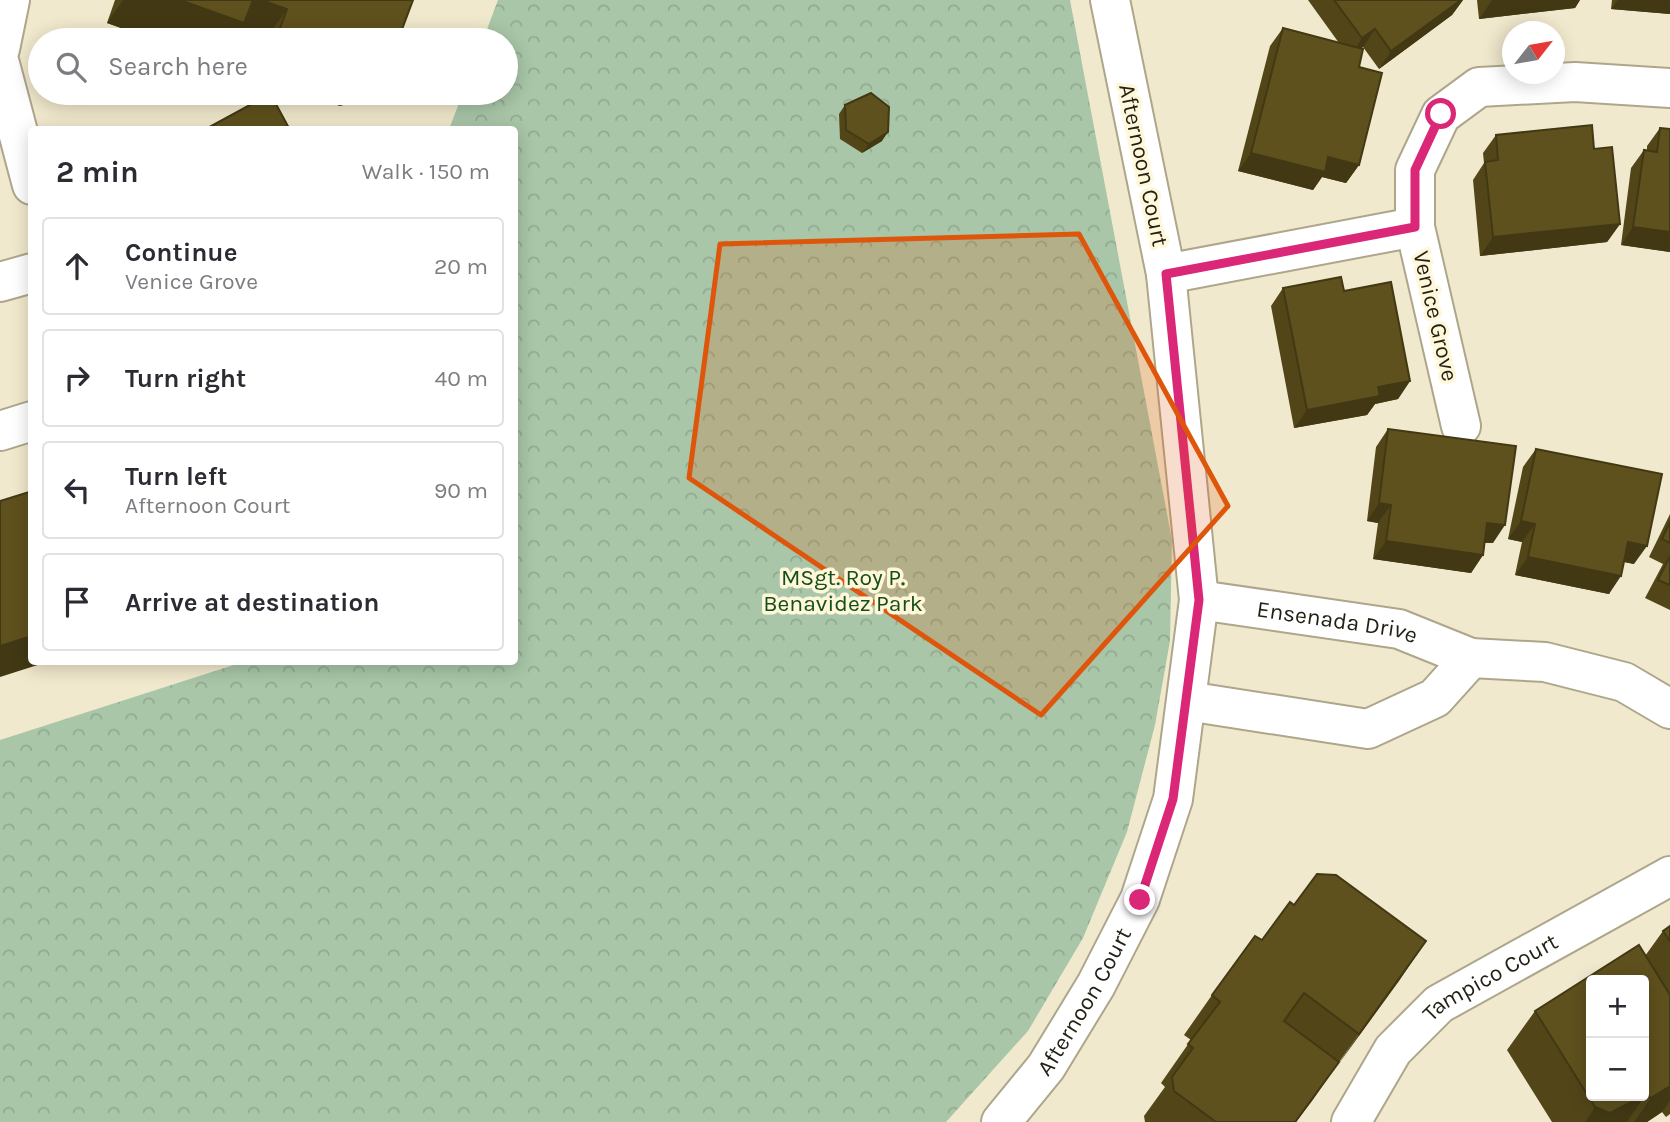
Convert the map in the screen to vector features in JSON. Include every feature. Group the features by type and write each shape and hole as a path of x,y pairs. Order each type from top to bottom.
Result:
{"street":[{"path":"0,49 10,0"},
{"name":"Afternoon Court","path":"1001,1122 1046,1067 1096,985 1140,900 1173,799 1199,600 1166,274 1110,0"},
{"path":"0,64 28,171"},
{"name":"Venice Grove","path":"1461,426 1415,227 1415,170 1441,114 1479,87 1574,82 1670,89"},
{"path":"1166,274 1415,227"},
{"path":"0,282 28,274"},
{"path":"0,431 28,422"},
{"name":"Ensenada Drive","path":"1199,600 1399,629 1471,658 1545,662 1624,682 1670,709"},
{"path":"1187,701 1368,729 1435,698 1471,658"},
{"name":"Tampico Court","path":"1355,1120 1393,1050 1439,1004 1670,876"}],"highlighted area":[{"path":"1079,234 1228,506 1041,715 689,478 720,244"}],"green space":[{"name":"MSgt. Roy P. Benavidez Park","path":"498,0 1070,0 1172,540 1170,641 1155,725 1127,832 1083,938 1028,1031 946,1122 0,1122 0,740 234,665 518,665 518,126 450,126 458,105 518,105 518,28 488,28"}],"building":[{"path":"180,0 253,0 244,23"},
{"path":"261,0 413,0 402,28 280,28 287,9"},
{"path":"1334,0 1461,0 1391,51 1375,29 1362,38"},
{"path":"1283,28 1363,49 1359,67 1382,73 1359,165 1328,157 1325,172 1251,153"},
{"path":"871,93 889,107 888,132 869,144 846,130 845,105"},
{"path":"250,105 277,105 288,126 211,126"},
{"path":"1592,125 1594,149 1612,147 1620,224 1493,237 1485,162 1498,160 1496,135"},
{"path":"1660,128 1670,129 1670,232 1633,227 1644,150 1657,152"},
{"path":"1341,277 1344,291 1391,282 1410,381 1378,387 1380,396 1307,410 1283,288"},
{"path":"1388,429 1516,446 1505,525 1487,523 1483,555 1386,541 1391,505 1379,503"},
{"path":"1536,449 1662,474 1647,546 1628,542 1621,576 1528,557 1535,524 1521,521"},
{"path":"28,492 28,637 0,646 0,501"},
{"path":"1670,522 1670,543 1662,539"},
{"path":"1670,556 1670,585 1658,580"},
{"path":"1317,874 1336,875 1426,941 1359,1034 1304,993 1284,1021 1339,1062 1295,1122 1216,1122 1174,1091 1172,1077 1193,1048 1188,1044 1220,1002 1212,995 1255,936 1262,940 1290,902 1294,905"},
{"path":"1670,926 1670,941 1663,931"},
{"path":"1639,945 1670,995 1670,1086 1651,1098 1649,975 1592,975"},
{"path":"1586,979 1586,1093 1535,1011"},
{"path":"1591,1101 1633,1101 1610,1113 1595,1107"}],"route":[{"path":"1140,900 1173,799 1199,600 1166,274 1415,227 1415,170 1441,114"}]}
